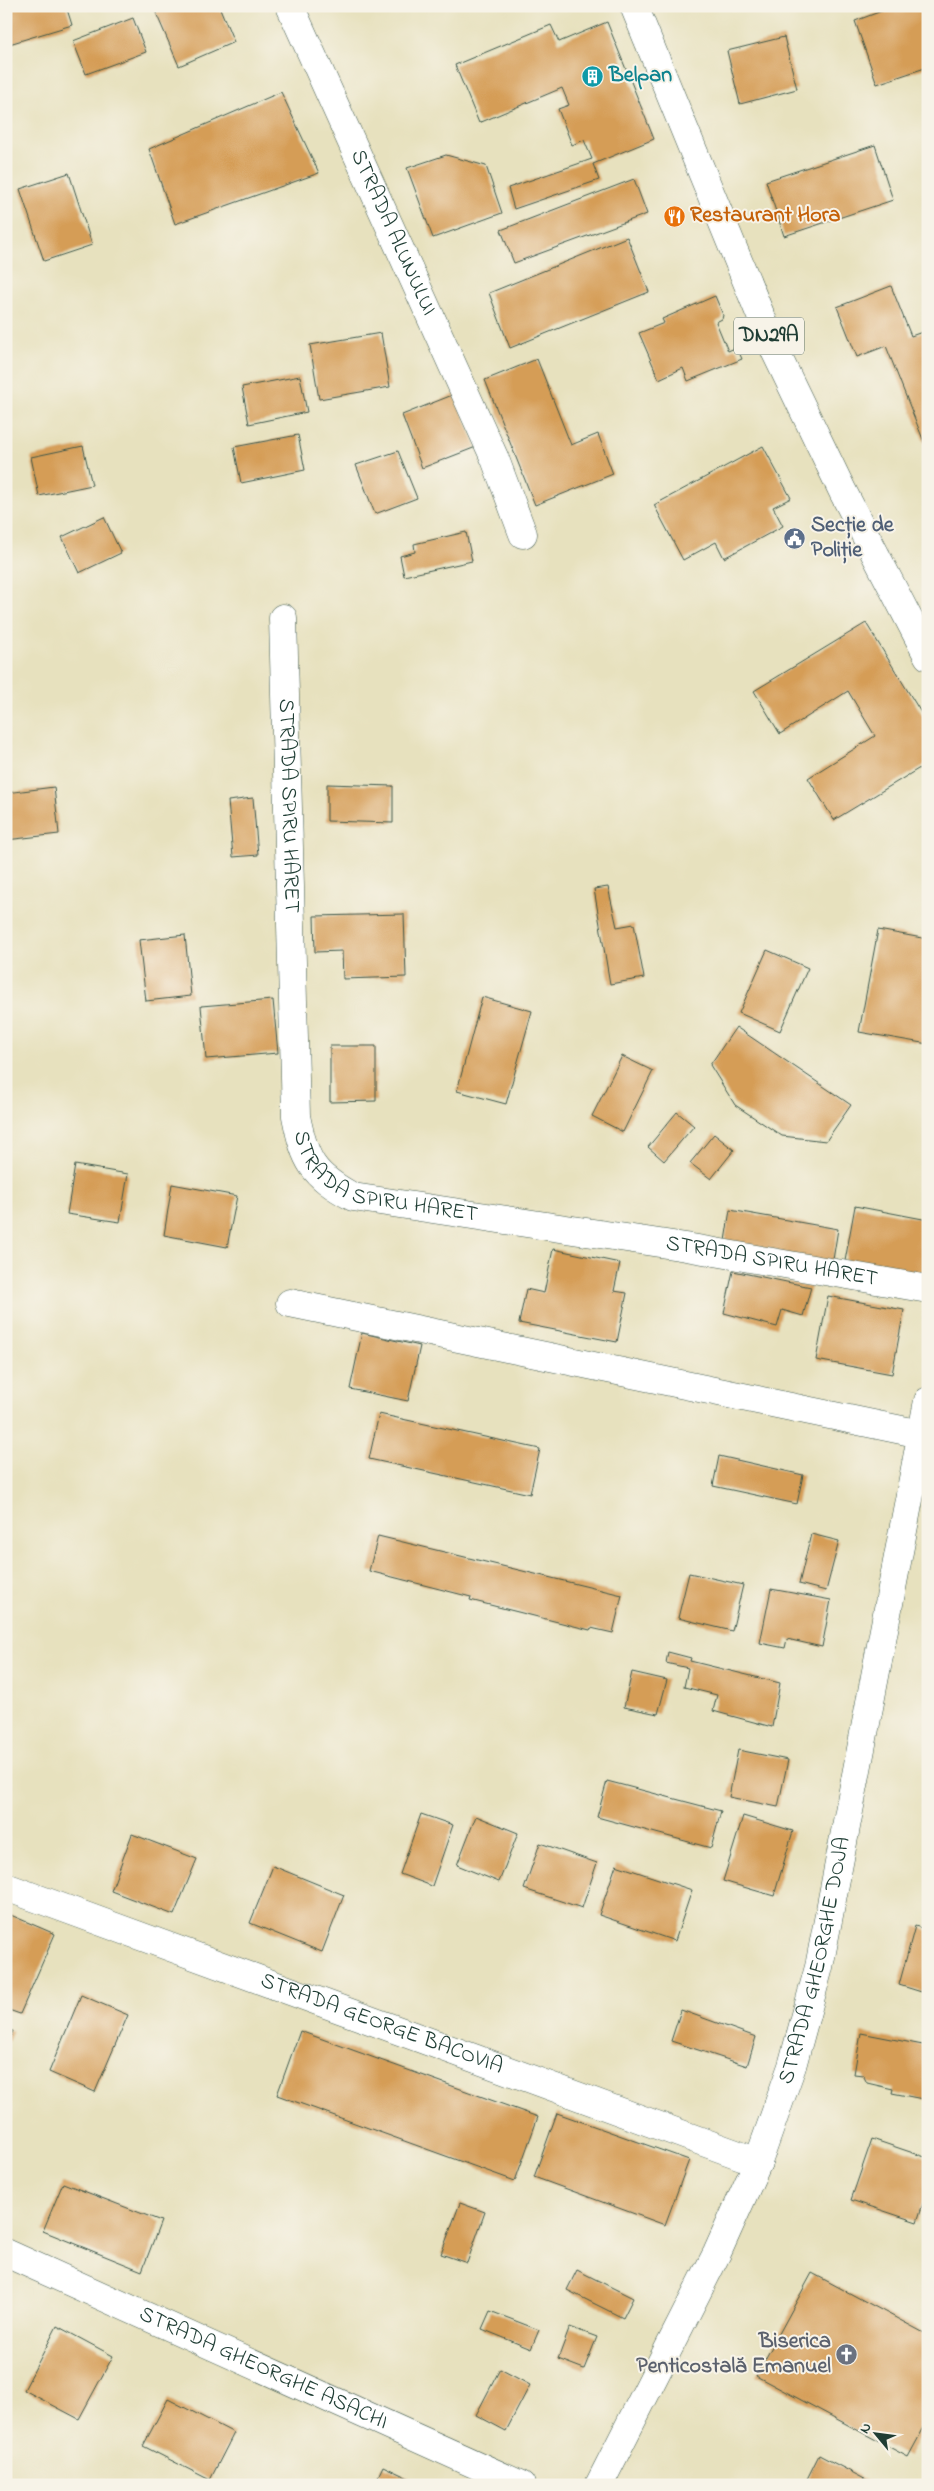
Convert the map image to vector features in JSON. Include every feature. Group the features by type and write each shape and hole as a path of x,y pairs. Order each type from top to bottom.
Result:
{"street":[{"name":"STRADA ALUNULUI","path":"290,6 495,459 522,534"},
{"name":"DN29A","path":"634,6 776,353 839,483 928,656"},
{"name":"STRADA SPIRU HARET","path":"284,618 296,1116 303,1149 312,1166 330,1185 353,1197 686,1247 928,1289"},
{"path":"290,1303 921,1434"},
{"name":"STRADA GHEORGHE DOJA","path":"599,2485 717,2253 758,2162 792,2066 819,1967 928,1401"},
{"name":"STRADA GEORGE BACOVIA","path":"6,1887 758,2162"},
{"name":"STRADA GHEORGHE ASACHI","path":"6,2253 521,2485"}],"building":[{"path":"6,6 66,6 72,25 6,45"},
{"path":"153,6 219,6 234,42 179,66"},
{"path":"895,6 928,6 928,67 877,84 855,21"},
{"path":"133,18 146,52 86,74 73,41"},
{"path":"607,22 654,139 593,164 599,180 514,209 508,188 592,159 584,140 572,145 558,109 569,105 562,88 479,123 455,65 551,25 559,42"},
{"path":"784,37 797,89 740,104 727,51"},
{"path":"281,92 319,173 175,224 149,149"},
{"path":"875,145 893,200 784,236 766,181"},
{"path":"446,155 486,166 502,213 433,238 407,168"},
{"path":"69,173 92,245 44,261 20,189"},
{"path":"634,179 647,214 514,263 501,230"},
{"path":"627,237 649,292 510,348 489,293"},
{"path":"891,286 911,336 928,330 928,452 886,346 857,357 837,307"},
{"path":"715,296 723,315 722,319 716,322 728,351 735,348 742,359 688,381 683,368 659,379 639,333 664,323 662,319"},
{"path":"381,333 390,387 319,399 310,345"},
{"path":"537,359 571,445 598,434 613,474 535,505 485,380"},
{"path":"300,376 307,412 249,424 242,387"},
{"path":"455,394 476,447 422,468 402,415"},
{"path":"298,435 305,470 241,483 234,447"},
{"path":"83,446 92,485 39,496 31,457"},
{"path":"763,446 791,498 773,507 783,526 724,558 716,542 683,560 654,505"},
{"path":"398,451 417,498 375,514 356,465"},
{"path":"104,517 121,553 79,573 62,537"},
{"path":"466,532 472,561 404,576 400,556 415,552 414,544"},
{"path":"866,623 928,724 928,763 834,820 808,778 875,736 848,691 780,734 754,691"},
{"path":"327,784 393,786 393,823 327,821"},
{"path":"54,787 59,834 6,840 6,793"},
{"path":"253,798 258,855 233,857 228,801"},
{"path":"608,887 617,927 634,924 644,978 610,984 594,889"},
{"path":"404,914 406,977 343,979 342,951 315,952 314,916"},
{"path":"878,930 928,939 928,1044 859,1032"},
{"path":"185,935 191,996 146,1001 139,940"},
{"path":"767,950 808,968 780,1031 739,1013"},
{"path":"482,997 532,1011 506,1104 457,1091"},
{"path":"273,1000 278,1053 206,1059 201,1006"},
{"path":"736,1027 851,1105 826,1141 782,1136 735,1105 710,1065"},
{"path":"330,1046 376,1046 376,1101 330,1102"},
{"path":"622,1056 653,1071 623,1132 592,1116"},
{"path":"677,1112 694,1126 664,1161 648,1147"},
{"path":"714,1134 734,1150 711,1179 690,1163"},
{"path":"75,1165 128,1174 120,1222 67,1214"},
{"path":"172,1184 237,1196 227,1247 164,1235"},
{"path":"855,1206 928,1220 928,1276 845,1261"},
{"path":"730,1210 838,1229 832,1266 724,1247"},
{"path":"553,1249 620,1263 614,1291 627,1293 617,1342 519,1323 526,1289 544,1293"},
{"path":"733,1271 811,1287 803,1316 782,1310 777,1327 724,1313"},
{"path":"828,1296 904,1310 892,1374 816,1360"},
{"path":"362,1333 420,1346 408,1401 350,1389"},
{"path":"379,1414 540,1449 530,1494 369,1459"},
{"path":"719,1456 803,1475 797,1504 713,1486"},
{"path":"811,1534 839,1541 826,1591 799,1584"},
{"path":"378,1536 622,1595 613,1633 591,1628 590,1630 470,1600 471,1597 369,1571"},
{"path":"689,1573 743,1585 732,1631 678,1618"},
{"path":"771,1589 831,1600 822,1647 787,1639 785,1648 760,1643"},
{"path":"668,1652 691,1658 690,1661 780,1683 772,1727 713,1711 717,1695 684,1687 688,1668 666,1663"},
{"path":"632,1672 667,1680 658,1714 624,1707"},
{"path":"738,1750 788,1760 778,1807 729,1797"},
{"path":"607,1781 721,1811 711,1848 597,1817"},
{"path":"421,1814 453,1825 432,1886 400,1874"},
{"path":"476,1816 518,1833 499,1882 457,1865"},
{"path":"743,1816 793,1831 774,1896 723,1881"},
{"path":"132,1834 197,1859 174,1915 111,1891"},
{"path":"540,1843 597,1863 582,1908 524,1889"},
{"path":"616,1865 692,1890 675,1941 599,1915"},
{"path":"273,1866 344,1895 322,1952 250,1923"},
{"path":"6,1913 55,1934 20,2014 6,2009"},
{"path":"915,1926 928,1930 928,1994 899,1985"},
{"path":"81,1995 128,2015 95,2092 49,2072"},
{"path":"681,2010 756,2037 747,2066 671,2041"},
{"path":"6,2029 13,2031 6,2046"},
{"path":"300,2031 538,2117 515,2181 277,2095"},
{"path":"861,2033 928,2046 928,2100 892,2093 893,2089 867,2083 863,2075 854,2074"},
{"path":"557,2113 689,2160 665,2225 534,2177"},
{"path":"872,2139 928,2158 928,2188 917,2222 851,2200"},
{"path":"63,2183 161,2221 142,2271 43,2231"},
{"path":"460,2203 485,2212 467,2263 441,2254"},
{"path":"577,2270 633,2298 623,2318 567,2290"},
{"name":"Biserica Penticostală Emanuel","path":"812,2273 928,2335 928,2420 908,2457 756,2376"},
{"path":"490,2311 539,2330 531,2349 482,2329"},
{"path":"57,2326 113,2356 79,2419 24,2390"},
{"path":"570,2327 597,2337 584,2369 558,2359"},
{"path":"500,2369 530,2385 506,2431 476,2415"},
{"path":"168,2399 234,2433 210,2480 143,2446"},
{"path":"819,2455 876,2485 804,2485"},
{"path":"383,2466 423,2485 374,2485"}],"place":[{"name":"Belpan","path":"593,76"},
{"name":"Restaurant Hora","path":"674,216"},
{"name":"Secție de Poliție","path":"795,539"},
{"name":"Biserica Penticostală Emanuel","path":"847,2355"}]}
